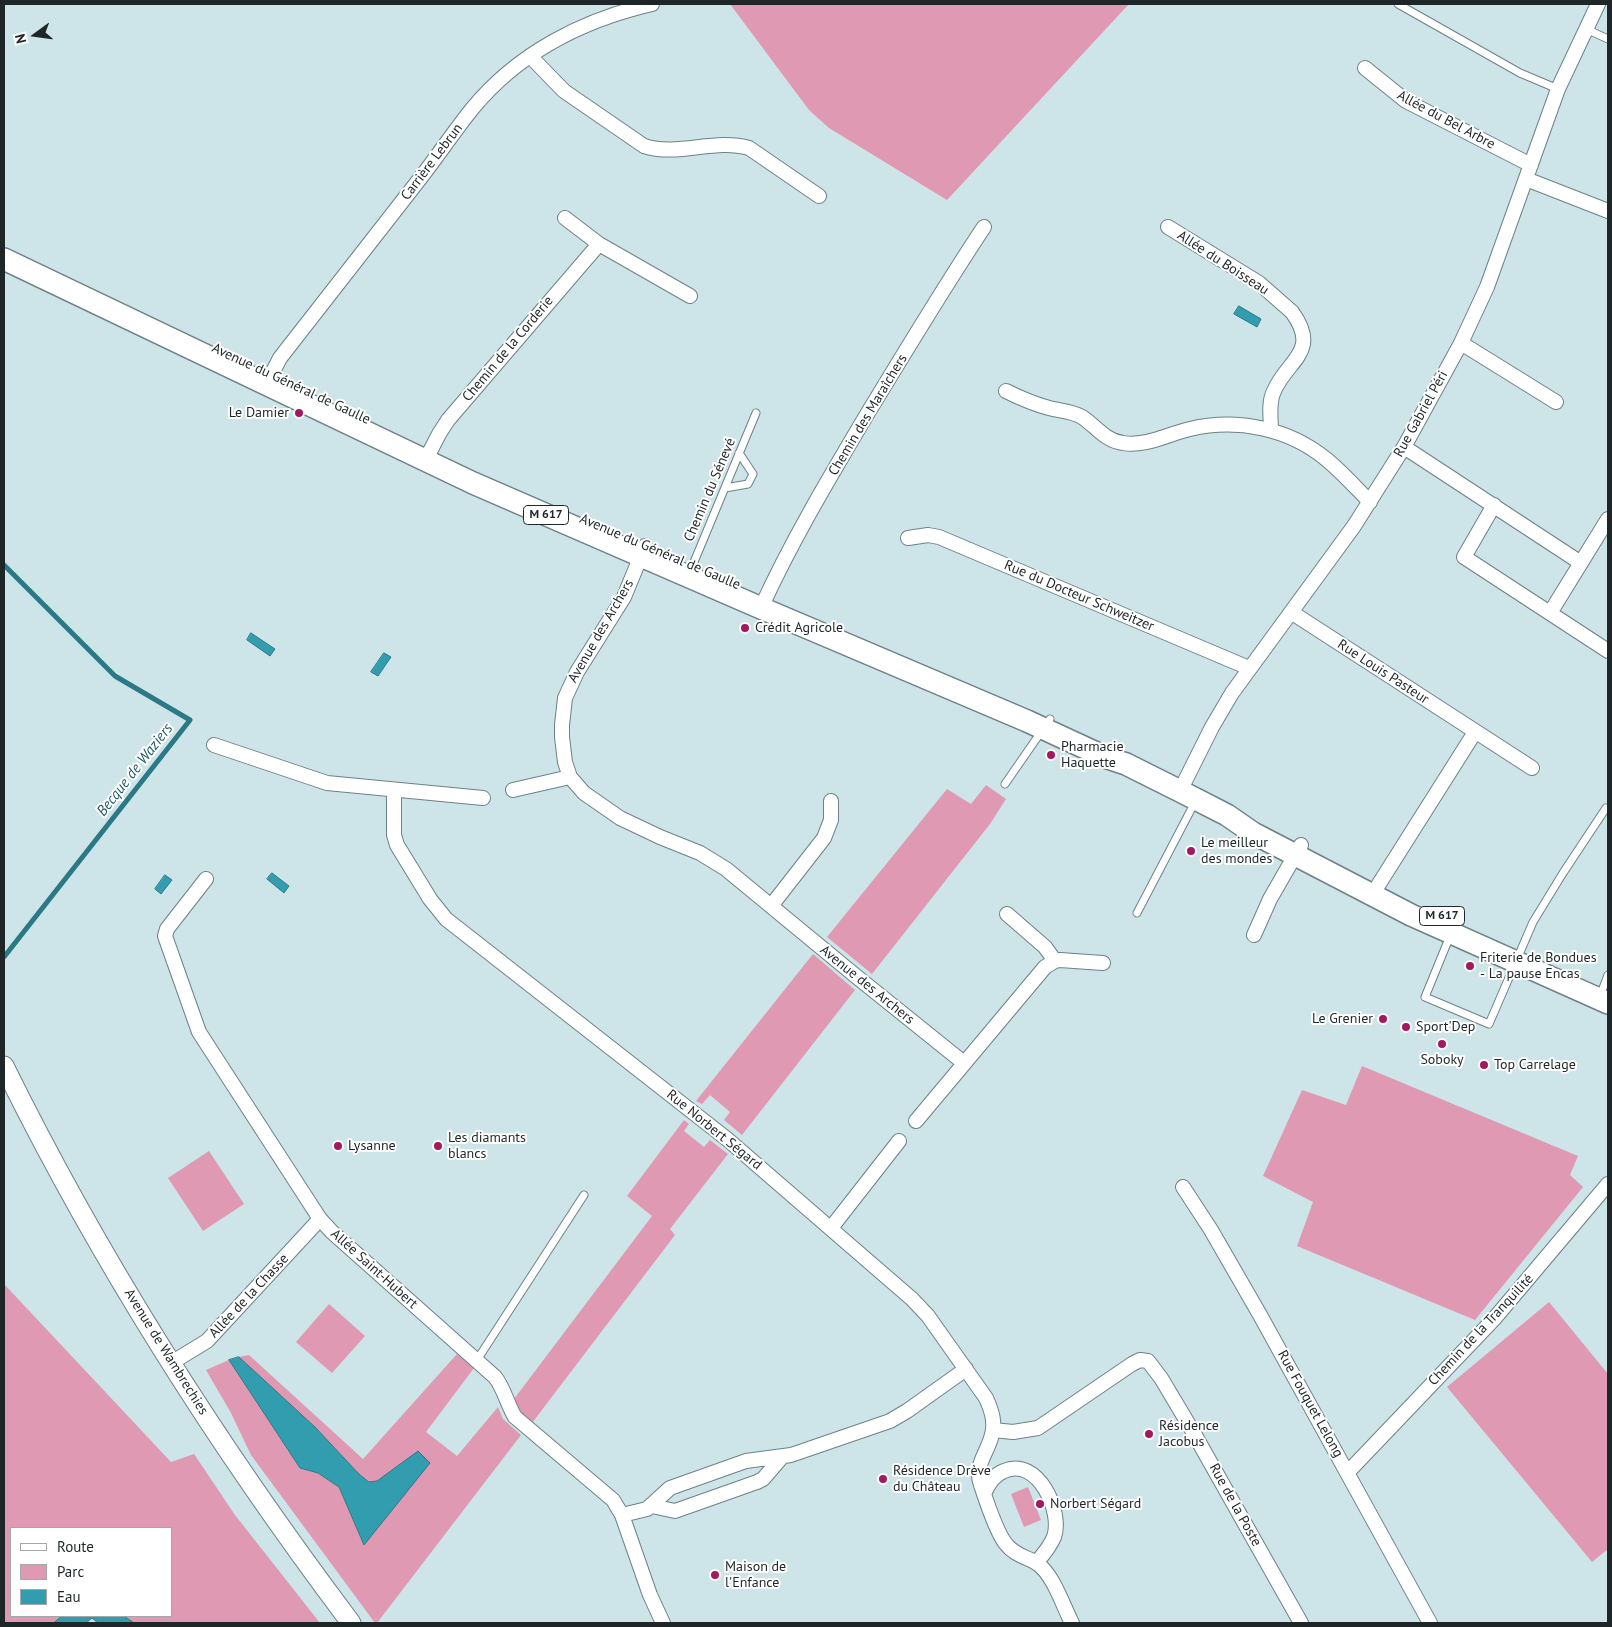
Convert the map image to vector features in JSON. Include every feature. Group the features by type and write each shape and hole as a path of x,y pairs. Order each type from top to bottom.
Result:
{"main road":[{"name":"Avenue du Général de Gaulle","path":"4,246 269,380"},
{"name":"Avenue du Général de Gaulle","path":"4,259 428,455 547,516 644,551 1047,724 1105,757 1126,764 1188,795 1227,816 1253,833 1298,850 1375,890 1518,957"},
{"name":"Avenue du Général de Gaulle","path":"1375,890 1451,934 1607,989"},
{"name":"Avenue de Wambrechies","path":"4,1066 69,1190 171,1363 256,1492 352,1623"}],"street":[{"name":"Carrière Lebrun","path":"269,380 280,358 472,109 495,84 530,56 564,35 599,19 628,9 652,4"},
{"name":"Rue Gabriel Péri","path":"1188,795 1212,727 1232,692 1370,502 1404,447 1461,343 1482,302 1558,89 1598,4"},
{"path":"530,56 557,86 644,146 672,150 718,144 740,146 756,152 819,196"},
{"name":"Allée du Bel Arbre","path":"1365,68 1381,83 1406,101 1531,165"},
{"path":"1526,179 1608,212"},
{"path":"565,218 599,244 690,296"},
{"name":"Chemin des Maraîchers","path":"763,603 802,526 852,440 945,284 984,226"},
{"name":"Allée du Boisseau","path":"1168,227 1258,283 1292,312 1296,318 1303,337 1302,351 1274,391 1270,405 1271,430"},
{"name":"Chemin de la Corderie","path":"428,455 448,420 599,244"},
{"path":"1461,343 1556,402"},
{"path":"1006,391 1035,404 1078,415 1108,438 1124,444 1141,443 1188,430 1222,424 1241,424 1271,430 1295,440 1320,454 1370,502"},
{"path":"1404,447 1581,563"},
{"path":"1494,505 1464,557 1608,650"},
{"path":"1550,613 1608,519"},
{"name":"Rue du Docteur Schweitzer","path":"908,538 928,534 939,537 1249,668"},
{"name":"Avenue des Archers","path":"644,551 624,597 572,681 565,698 562,717 562,737 565,762 570,777 584,792 608,810 649,832 707,856 726,869 964,1063"},
{"name":"Rue Louis Pasteur","path":"1291,612 1532,768"},
{"path":"1375,890 1475,732"},
{"path":"214,745 327,784 483,798"},
{"path":"513,790 570,777"},
{"name":"Rue Norbert Ségard","path":"394,790 394,835 397,845 440,913 727,1139 831,1228 919,1307 990,1406 994,1421 993,1430 991,1439 980,1461 980,1482 1004,1542 1012,1551 1036,1563 1047,1573 1072,1623"},
{"path":"771,906 824,838 831,820 831,801"},
{"path":"1254,935 1270,899 1298,850"},
{"name":"Allée Saint-Hubert","path":"206,879 167,929 165,936 199,1032 320,1219 477,1360 500,1383 515,1417 613,1500 622,1515 650,1595 663,1623"},
{"path":"1007,914 1045,947 1054,961"},
{"path":"916,1121 1040,971 1054,961 1103,963"},
{"path":"831,1228 899,1141"},
{"name":"Chemin de la Tranquilité","path":"1348,1472 1494,1319 1608,1184"},
{"name":"Rue Fouquet Lelong","path":"1184,1188 1186,1194 1211,1230 1255,1307 1430,1623"},
{"name":"Allée de la Chasse","path":"171,1363 208,1341 320,1219"},
{"name":"Rue de la Poste","path":"993,1430 1013,1432 1038,1428 1132,1364 1140,1360 1148,1361 1161,1378 1188,1423 1300,1621"},
{"path":"622,1515 641,1511 652,1506 670,1488 753,1459 791,1455 900,1416 966,1370"},
{"path":"652,1506 675,1511 757,1482 763,1479 782,1457"},
{"path":"984,1494 994,1477 1010,1468 1020,1467 1037,1477 1051,1503 1056,1526 1049,1546 1036,1563"}],"lane":[{"path":"1398,4 1520,73 1558,89"},
{"path":"1585,29 1608,39"},
{"name":"Chemin du Sénevé","path":"690,571 756,413"},
{"path":"725,488 748,484 753,474 739,453"},
{"path":"1005,784 1047,724"},
{"path":"1137,913 1188,795"},
{"path":"1451,934 1425,997 1489,1024 1539,913 1606,808"},
{"path":"477,1360 584,1195"}],"green space":[{"path":"730,4 1129,4 947,200 829,128 809,110"},
{"path":"986,785 1006,799 990,824 872,974 827,937 947,789 971,804"},
{"path":"813,954 855,990 742,1135 724,1120 730,1112 710,1095 702,1104 696,1101"},
{"path":"1362,1066 1578,1156 1570,1175 1583,1187 1475,1320 1297,1246 1313,1202 1263,1176 1302,1090 1346,1105"},
{"path":"684,1120 689,1124 684,1131 704,1147 710,1140 728,1154 670,1229 675,1235 532,1423 514,1408 514,1399 652,1216 627,1196"},
{"path":"209,1151 244,1204 203,1231 168,1178"},
{"path":"4,1284 171,1462 194,1454 235,1515 320,1623 134,1623 125,1617 172,1617 172,1527 10,1527 10,1617 61,1617 54,1623 4,1623"},
{"path":"1549,1302 1608,1374 1608,1549 1592,1562 1447,1387"},
{"path":"329,1304 365,1336 332,1373 296,1342"},
{"path":"457,1354 474,1368 426,1432 457,1456 498,1407 503,1419 521,1435 377,1623 375,1623 251,1455 231,1413 206,1370 229,1360 300,1468 318,1473 339,1487 364,1545 417,1452 377,1481 370,1482 359,1474 315,1427 239,1357 249,1355 363,1459"},
{"path":"1028,1487 1041,1520 1024,1527 1011,1494"}],"water":[{"path":"1239,306 1261,319 1257,327 1234,314"},
{"path":"251,633 275,649 270,656 247,640"},
{"path":"384,653 391,657 378,676 371,672"},
{"path":"272,873 289,886 284,893 267,879"},
{"path":"165,875 172,880 161,894 155,889"},
{"path":"239,1357 315,1427 359,1474 369,1482 377,1481 418,1451 430,1463 364,1545 339,1487 318,1473 300,1468 229,1360"},
{"path":"61,1617 125,1617 134,1623 98,1623 92,1618 86,1623 54,1623"}],"waterway":[{"name":"Becque de Waziers","path":"4,565 115,676 190,720 4,957"}],"place":[{"name":"Le Damier","path":"299,413"},
{"name":"Crédit Agricole","path":"745,628"},
{"name":"Pharmacie Haquette","path":"1051,755"},
{"name":"Le meilleur des mondes","path":"1191,851"},
{"name":"Friterie de Bondues - La pause Encas","path":"1470,966"},
{"name":"Le Grenier","path":"1383,1019"},
{"name":"Sport'Dep","path":"1406,1027"},
{"name":"Soboky","path":"1442,1044"},
{"name":"Top Carrelage","path":"1484,1065"},
{"name":"Lysanne","path":"338,1146"},
{"name":"Les diamants blancs","path":"438,1146"},
{"name":"Résidence Jacobus","path":"1149,1434"},
{"name":"Résidence Drève du Château","path":"883,1479"},
{"name":"Norbert Ségard","path":"1040,1504"},
{"name":"Maison de l'Enfance","path":"715,1575"}]}
